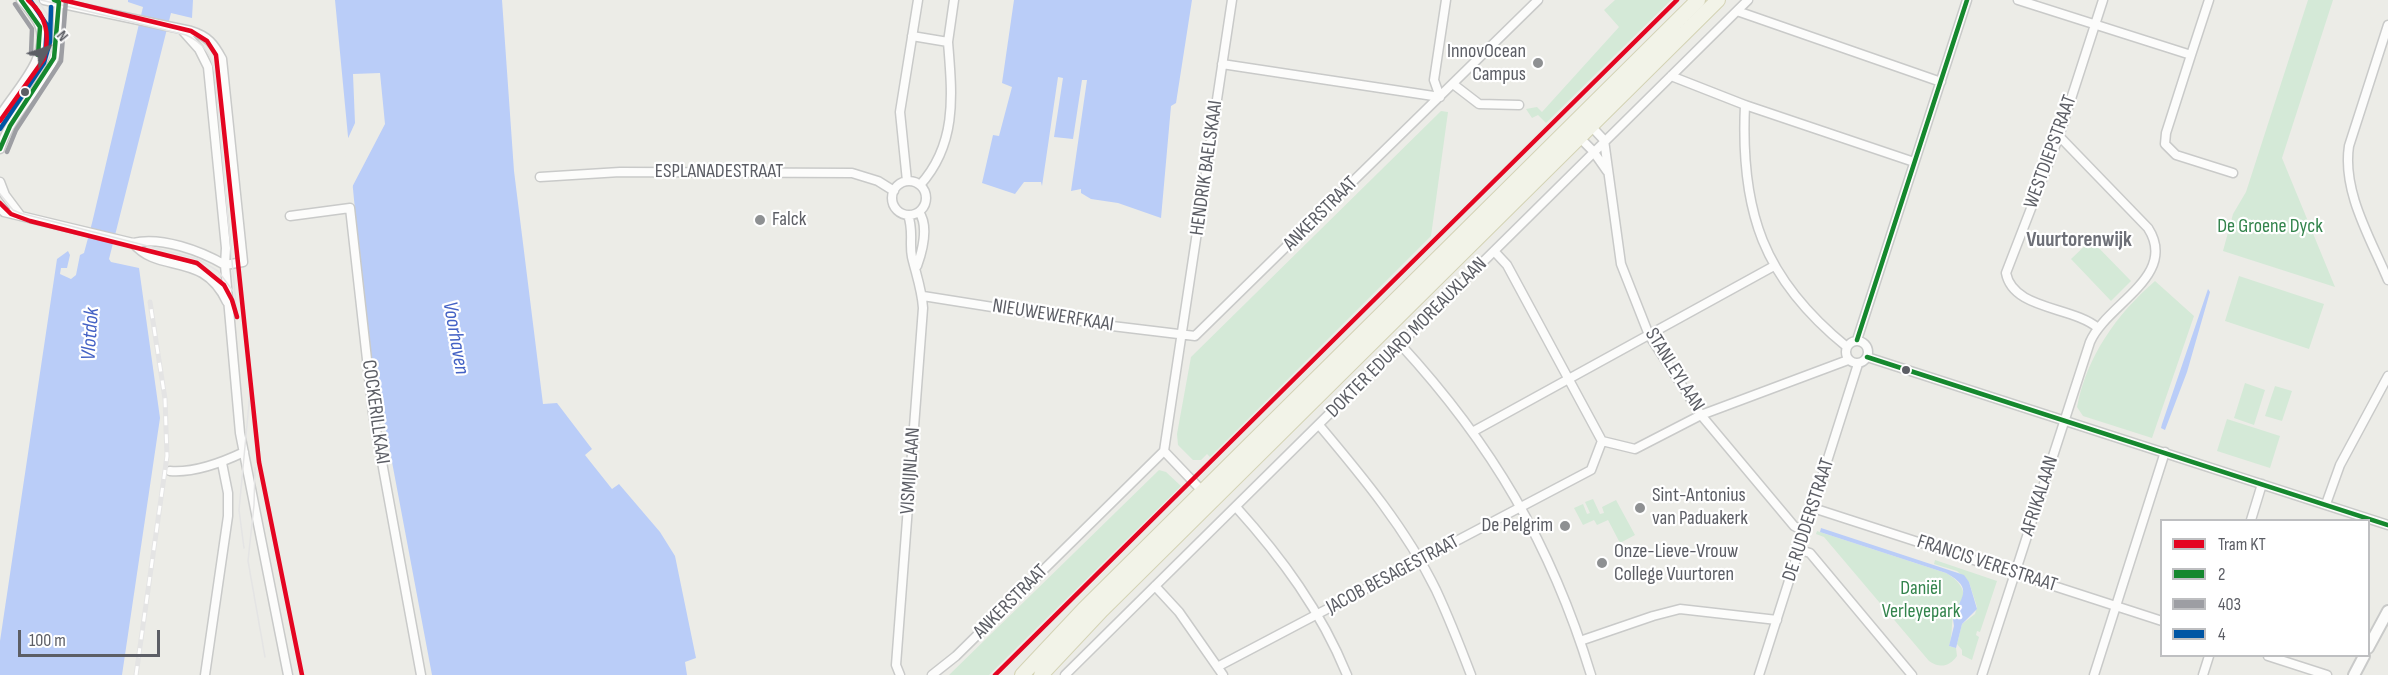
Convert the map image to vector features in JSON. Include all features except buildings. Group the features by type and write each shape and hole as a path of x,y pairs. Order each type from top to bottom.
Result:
{"main road":[{"name":"DOKTER EDUARD MOREAUXLAAN","path":"1022,675 1084,609 1207,496 1574,132 1581,116 1698,0"},
{"name":"DOKTER EDUARD MOREAUXLAAN","path":"1574,132 1591,126 1718,0"},
{"name":"DOKTER EDUARD MOREAUXLAAN","path":"1041,675 1207,496"}],"street":[{"path":"0,116 36,61 42,33 33,15 21,0"},
{"path":"0,208 4,212 132,243 144,240 173,245 214,259 225,266 243,262 222,59 215,46 203,35 57,1 44,0"},
{"path":"907,181 900,112 918,0"},
{"path":"920,185 932,169 952,113 953,96 948,42 954,0"},
{"name":"HENDRIK BAELSKAAI","path":"1183,335 1232,0"},
{"path":"1222,64 1440,97 1434,80 1446,0"},
{"name":"ANKERSTRAAT","path":"1183,335 1195,336 1215,318 1538,0"},
{"name":"DOKTER EDUARD MOREAUXLAAN","path":"1065,675 1748,0"},
{"path":"1847,347 1857,340 1967,0"},
{"path":"2018,0 2191,55"},
{"name":"WESTDIEPSTRAAT","path":"2098,328 2085,317 2023,297 2011,287 2007,265 2059,136 2103,0"},
{"path":"2209,0 2166,133 2165,144 2176,155 2232,174"},
{"path":"0,148 12,120 51,64 58,39 57,1"},
{"path":"1737,11 1941,82"},
{"path":"2388,25 2346,161 2352,191 2388,280"},
{"path":"183,31 199,49 208,67 243,452 288,675"},
{"path":"912,36 948,42"},
{"path":"1671,76 1745,105 1914,162"},
{"path":"1453,84 1479,104 1519,105"},
{"path":"1745,105 1743,149 1746,188 1759,234 1774,266 1822,327 1847,347 1848,360"},
{"path":"1581,116 1604,140"},
{"name":"STANLEYLAAN","path":"1574,132 1593,151 1608,174"},
{"name":"AFRIKALAAN","path":"1982,675 2090,342 2098,328 2149,274 2154,266 2157,246 2148,228 2059,136"},
{"name":"STANLEYLAAN","path":"1604,140 1621,264 1649,334 1701,415 1794,526 1805,532"},
{"name":"ESPLANADESTRAAT","path":"540,177 620,172 852,173 878,180 894,191"},
{"path":"907,181 920,185 924,190 926,202 919,213 908,215 894,207 894,191 899,184 907,181"},
{"path":"0,183 2,196 20,216"},
{"name":"COCKERILLKAAI","path":"290,216 350,208 373,413 421,675"},
{"name":"VISMIJNLAAN","path":"917,266 922,252 923,227 919,213"},
{"name":"VISMIJNLAAN","path":"900,675 896,665 922,296 917,266 912,258 913,229 908,215"},
{"path":"132,243 141,254 191,267 207,275 217,285 229,308"},
{"path":"1494,251 1507,265 1602,441 1635,448 1701,415 1848,360 1858,364 1867,357 1868,348 1857,340"},
{"path":"1474,431 1774,266"},
{"name":"NIEUWEWERFKAAI","path":"922,296 1183,335"},
{"path":"1183,335 1164,451 1207,496"},
{"path":"1400,344 1474,431 1521,507 1550,565 1580,641 1590,675"},
{"path":"1867,357 2388,525"},
{"name":"DE RUDDERSTRAAT","path":"1759,675 1858,364"},
{"path":"2326,504 2340,465 2388,376"},
{"path":"1319,425 1366,483 1420,561 1435,589 1471,675"},
{"name":"JACOB BESAGESTRAAT","path":"1221,671 1319,615 1591,470 1602,441"},
{"name":"ANKERSTRAAT","path":"932,675 956,656 1164,451"},
{"path":"170,471 182,472 222,463 243,452"},
{"path":"2094,675 2165,452"},
{"path":"205,675 228,516 228,494 222,463"},
{"path":"2251,519 2262,484"},
{"path":"1236,507 1285,564 1319,615 1347,675"},
{"name":"FRANCIS VERESTRAAT","path":"1813,508 2160,620"},
{"path":"1800,550 1810,554 1912,675"},
{"path":"1155,586 1179,612 1221,671"},
{"path":"1580,641 1680,609 1777,620"},
{"path":"2370,644 2388,611"},
{"path":"2203,675 2209,657"},
{"path":"2271,657 2327,675"},
{"path":"2354,675 2363,657"}],"green space":[{"path":"1615,0 1671,0 1546,123 1538,115 1532,118 1526,109 1537,107 1542,112 1619,27 1604,10"},
{"name":"De Groene Dyck","path":"2308,0 2333,0 2282,158 2335,287 2223,251 2233,214 2246,192"},
{"path":"1441,111 1448,112 1431,236 1210,457 1207,454 1201,460 1193,460 1178,445 1177,434 1191,357"},
{"path":"2091,240 2131,281 2111,301 2071,259"},
{"path":"2239,276 2324,304 2309,349 2225,321"},
{"path":"2155,281 2194,316 2152,438 2083,416 2077,407 2088,371 2105,338 2128,308"},
{"path":"2245,383 2265,390 2254,425 2234,418"},
{"path":"2275,386 2292,391 2282,421 2265,416"},
{"path":"2227,419 2280,436 2270,468 2217,451"},
{"path":"1159,470 1166,472 1181,486 989,675 949,675"},
{"path":"1593,499 1600,514 1604,513 1602,507 1616,500 1635,535 1620,543 1608,520 1597,525 1594,520 1583,525 1574,508 1583,504 1587,514 1590,513 1585,502"},
{"name":"Daniël Verleyepark","path":"1817,531 1946,573 1954,579 1961,586 1964,595 1960,606 1954,613 1949,646 1956,648 1957,656 1948,664 1941,666 1929,661 1824,537 1816,534"},
{"path":"1935,560 1997,581 1980,632 1977,631 1976,635 1979,637 1972,660 1962,655 1962,650 1957,644 1962,624 1975,614 1977,607 1969,582 1957,571 1934,564"}],"water":[{"name":"Vlotdok","path":"128,0 193,0 192,18 171,13 109,259 111,262 139,268 160,418 122,675 0,675 0,641 57,259 68,251 70,255 67,268 61,268 60,274 71,279 76,275 80,255 84,253 92,223 143,7 128,2"},
{"name":"Voorhaven","path":"335,0 502,0 514,171 543,404 557,403 592,449 585,455 612,489 619,484 660,532 675,556 696,658 685,662 687,675 432,675 380,398 373,399"},
{"path":"1014,0 1192,0 1176,103 1171,106 1161,218 1118,203 1091,199 1081,193 1081,189 1071,191 1087,80 1082,80 1073,139 1054,137 1063,78 1058,77 1042,186 1041,182 1024,182 1015,194 982,183 993,135 999,136 1012,87 1002,83"},
{"path":"2208,289 2210,292 2187,372 2165,430 2161,428 2162,424"},
{"path":"1821,528 1964,575 1969,582 1977,609 1962,624 1956,648 1949,646 1954,626 1953,619 1963,594 1961,584 1946,573 1820,532"}],"pier":[{"path":"380,73 385,124 349,193 345,145 355,123 353,74"}],"tram line":[{"name":"KT","path":"0,121 44,59 47,42 45,26 43,19 28,0"},
{"path":"0,131 44,67 51,51 53,35 49,18 36,0"},
{"path":"41,0 186,35 206,50 215,74 237,316"},
{"name":"KT","path":"63,0 191,31 207,41 216,55 259,462 302,675"},
{"name":"KT","path":"995,675 1677,0"},
{"path":"0,194 13,210 20,213 198,259 218,271 233,291"},
{"name":"KT","path":"0,203 11,214 30,221 197,263 224,285 237,317"},
{"path":"244,548 239,510 250,393"},
{"path":"255,468 248,561 265,657"}],"railway":[{"path":"136,675 167,456 165,399 150,302"}],"transit line":[{"name":"2","path":"21,0 40,27 38,55"},
{"name":"4","path":"30,0 47,25 45,56"},
{"name":"2","path":"0,149 10,126 54,58 59,2 54,0"},
{"name":"403","path":"7,152 16,130 61,61 66,0"},
{"name":"2","path":"1857,340 1967,0"},
{"name":"403","path":"15,4 32,29 31,54"},
{"name":"4","path":"0,129 44,63 50,42 51,7"},
{"name":"2","path":"1867,357 2369,519"},
{"name":"2","path":"2370,519 2388,525"}],"place":[{"name":"InnovOcean Campus","path":"1538,63"},
{"name":"Falck","path":"760,220"},
{"name":"Sint-Antonius van Paduakerk","path":"1640,508"},
{"name":"De Pelgrim","path":"1565,526"},
{"name":"Onze-Lieve-Vrouw College Vuurtoren","path":"1602,563"}],"district":[{"name":"Vuurtorenwijk","path":"2079,241"}]}
